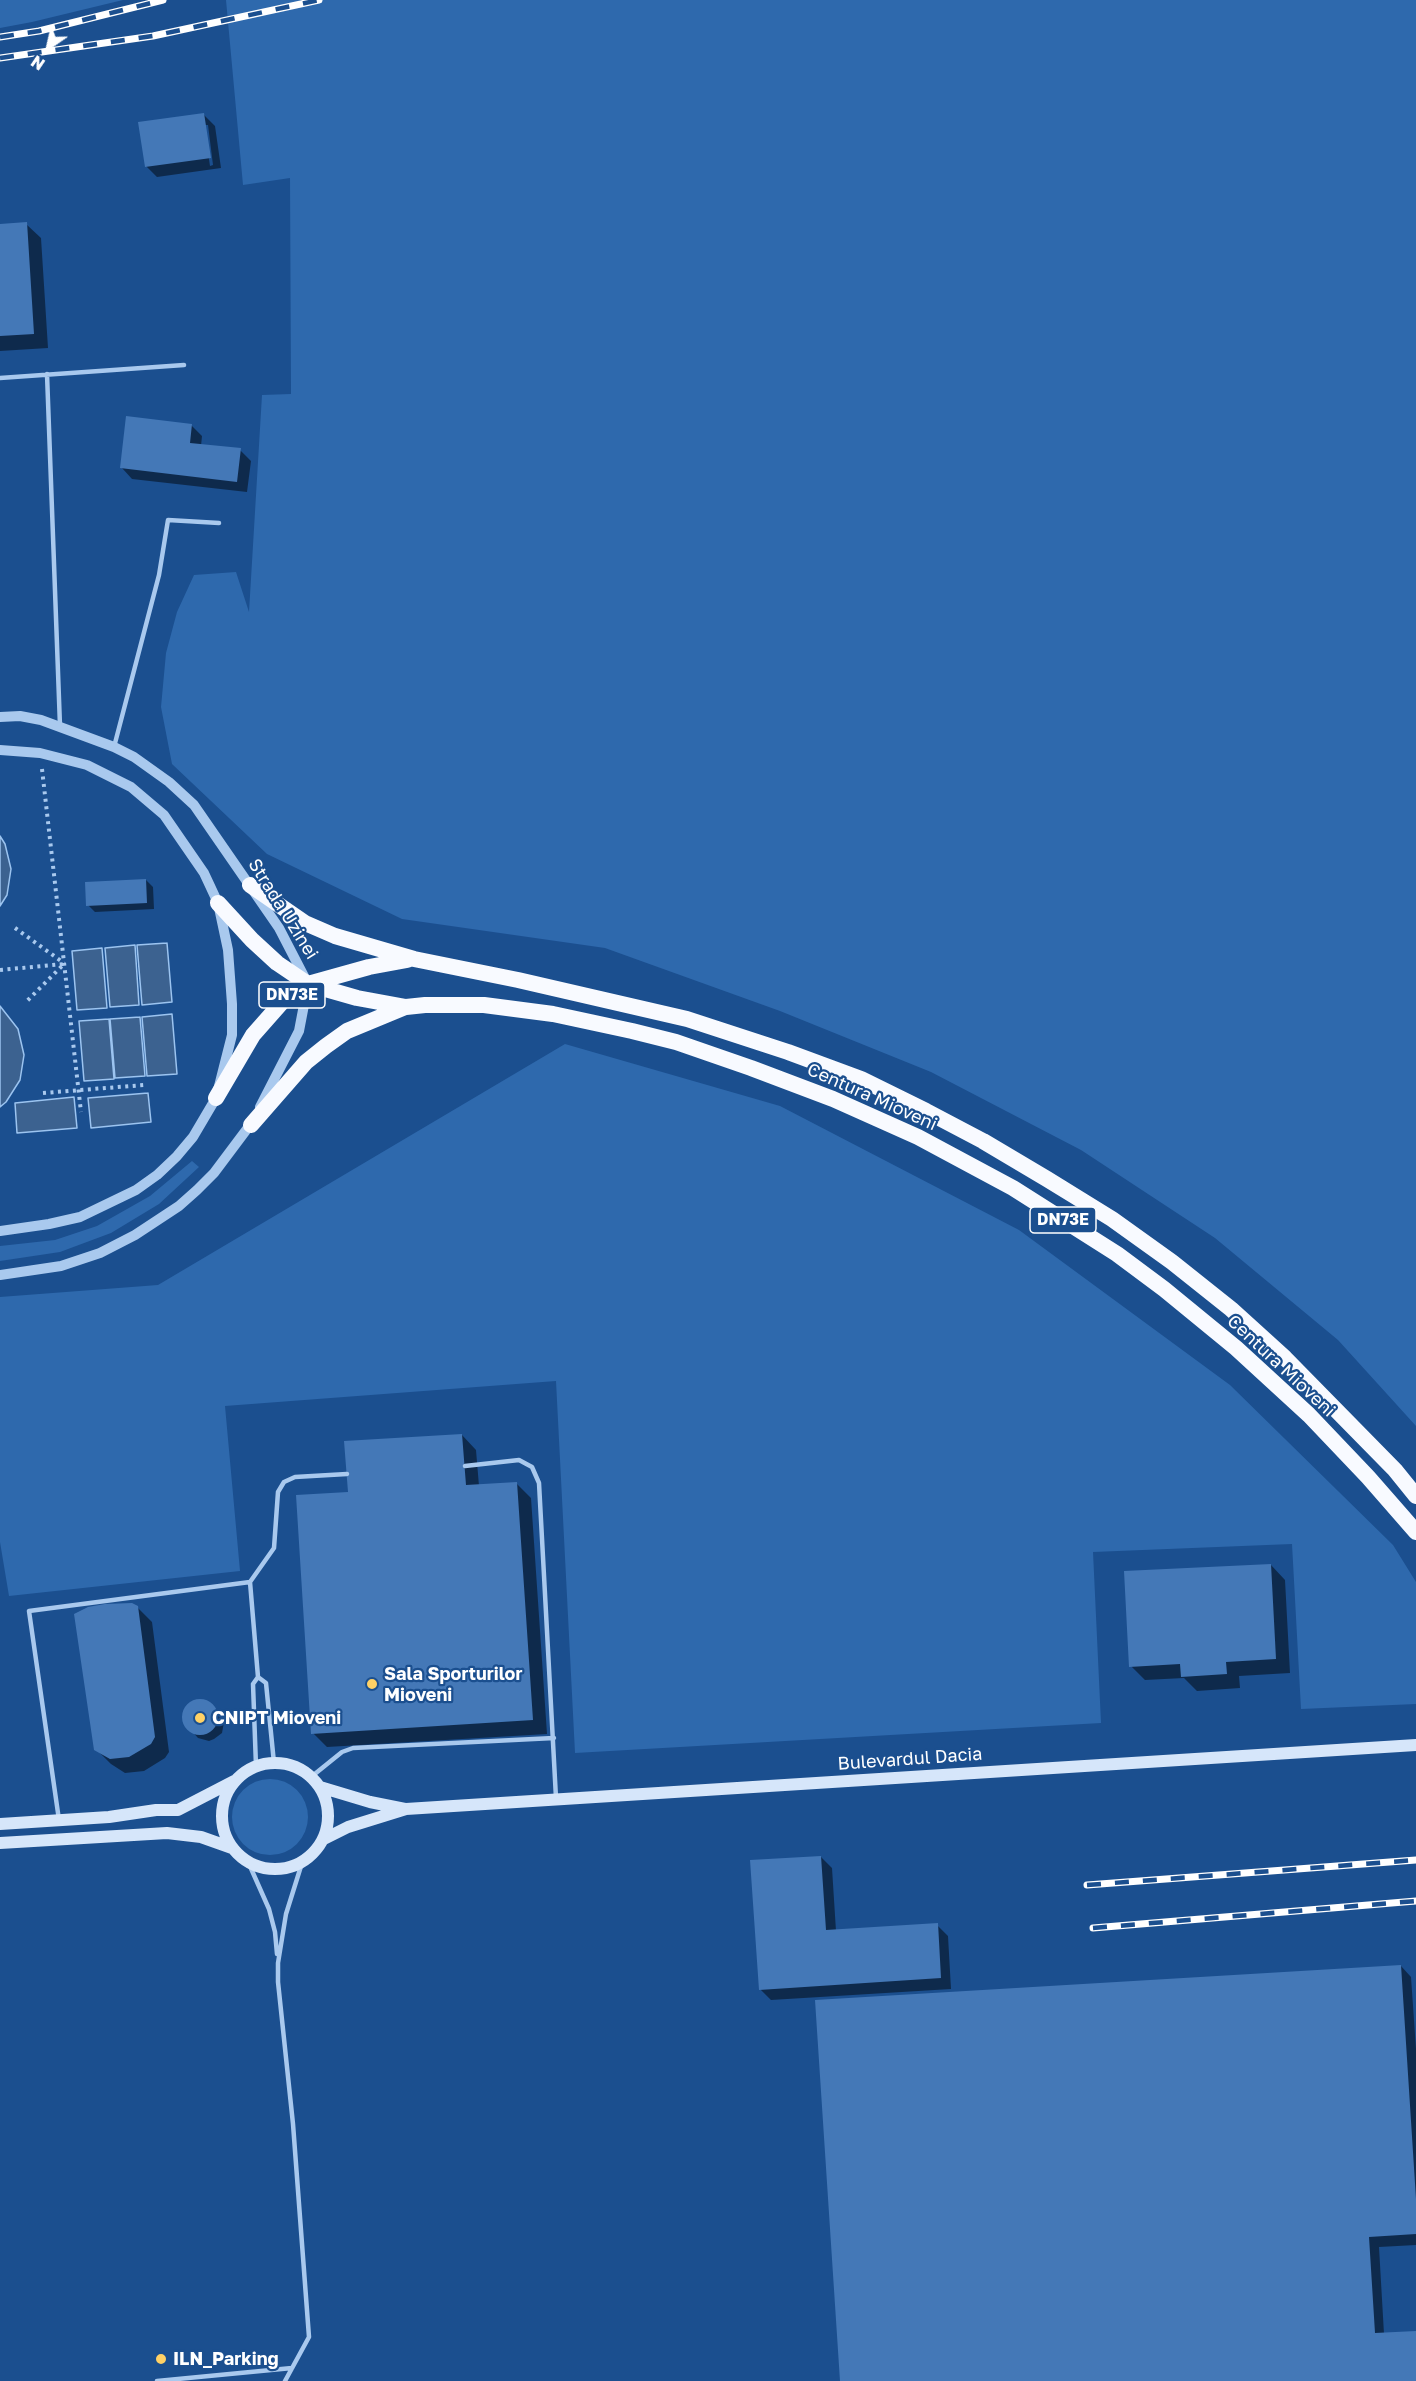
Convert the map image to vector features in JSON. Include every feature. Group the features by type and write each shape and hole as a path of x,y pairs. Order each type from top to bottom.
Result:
{"highway":[{"name":"Centura Mioveni","path":"250,885 305,923 325,932 414,959 687,1019 788,1052 861,1079 983,1141 1112,1219 1172,1262 1231,1309 1285,1358 1395,1470 1416,1496"},
{"name":"Centura Mioveni","path":"218,903 260,948 308,984 357,998 406,1007 484,1005 553,1014 676,1042 833,1099 918,1137 1013,1188 1146,1275 1236,1348 1309,1415 1416,1532"},
{"name":"DN73E","path":"216,1098 253,1035 283,1001 308,984 369,967 414,959"},
{"name":"DN73E","path":"251,1125 306,1062 326,1046 347,1031 406,1007"}],"main road":[{"name":"Bulevardul Dacia","path":"406,1809 1416,1745"},
{"path":"0,1824 178,1810 235,1781 256,1766 274,1763 300,1769 311,1777 320,1787 328,1813 324,1839 315,1853 302,1863 285,1869 266,1869 249,1863 232,1848 201,1837 167,1833 0,1843"},
{"path":"232,1848 224,1832 221,1814 225,1796 235,1781"},
{"path":"320,1787 370,1802 406,1809"},
{"path":"324,1839 348,1827 406,1809"}],"street":[{"name":"Strada Uzinei","path":"0,717 20,716 60,726 134,757 169,782 194,805 250,885 279,928 308,984 299,1030 251,1125 214,1173 197,1190 179,1206 135,1235 100,1253 61,1266 0,1275"},
{"path":"0,750 40,753 67,759 107,773 131,787 164,815 204,873 218,903 228,950 232,1004 232,1035 216,1098 193,1137 177,1156 157,1175 136,1190 80,1217 0,1231"}],"lane":[{"path":"0,378 184,365"},
{"path":"46,374 60,726"},
{"path":"114,747 159,575 168,520 219,523"},
{"path":"465,1466 519,1460 532,1467 539,1483 556,1800"},
{"path":"256,1766 253,1684 258,1677 250,1582 274,1548 278,1492 284,1482 295,1477 346,1474"},
{"path":"59,1820 29,1611 250,1582"},
{"path":"258,1677 266,1683 274,1763"},
{"path":"311,1777 342,1752 352,1748 554,1738"},
{"path":"249,1863 269,1910 275,1932 293,2124 309,2337 285,2381"},
{"path":"278,1963 286,1914 302,1863"},
{"path":"157,2381 292,2368"}],"path":[{"path":"40,753 81,1112"},
{"path":"15,928 64,963"},
{"path":"0,970 64,963"},
{"path":"25,1003 64,963"},
{"path":"43,1093 144,1085"}],"shaded area":[{"path":"0,0 123,0 0,28"},
{"path":"226,0 1416,0 1416,1426 1338,1340 1215,1238 1081,1150 931,1072 780,1011 605,948 402,919 267,854 172,764 161,707 166,653 177,612 194,575 236,572 249,612 262,395 291,394 290,178 243,185"},
{"path":"0,836 5,844 11,869 7,895 0,906"},
{"path":"167,943 172,1002 142,1005 137,945"},
{"path":"135,945 139,1005 110,1007 105,948"},
{"path":"102,948 107,1008 77,1010 72,951"},
{"path":"0,1006 18,1029 24,1055 20,1080 6,1102 0,1107"},
{"path":"172,1014 177,1074 147,1076 142,1017"},
{"path":"140,1017 145,1076 115,1078 110,1019"},
{"path":"109,1019 114,1079 84,1081 79,1021"},
{"path":"565,1044 780,1106 1019,1230 1230,1385 1393,1545 1416,1582 1416,1704 1301,1709 1292,1544 1093,1552 1101,1723 575,1753 556,1381 225,1406 240,1571 9,1596 0,1542 0,1297 158,1285"},
{"path":"148,1093 151,1122 91,1128 88,1098"},
{"path":"74,1097 77,1128 17,1133 15,1103"},
{"path":"192,1161 199,1167 159,1204 111,1233 60,1252 0,1261 0,1246 55,1240 97,1226 150,1196"},
{"path":"278,1779 291,1785 302,1796 308,1809 306,1832 291,1849 278,1855 262,1855 249,1849 234,1832 232,1809 238,1796 255,1781"}],"building":[{"path":"204,113 211,158 145,167 138,122"},
{"path":"27,222 34,334 0,336 0,224"},
{"path":"126,416 192,424 190,443 241,448 237,482 120,468"},
{"path":"146,879 147,903 86,906 85,882"},
{"path":"462,1434 466,1485 517,1482 533,1720 311,1734 296,1495 348,1492 344,1441"},
{"path":"1271,1564 1276,1659 1226,1662 1227,1674 1181,1677 1180,1664 1129,1667 1124,1571"},
{"path":"132,1603 138,1606 155,1737 151,1744 129,1757 110,1759 94,1750 74,1614 88,1607"},
{"name":"CNIPT Mioveni","path":"200,1699 212,1705 218,1717 212,1729 200,1735 188,1729 182,1717 188,1705"},
{"path":"821,1856 826,1930 938,1923 941,1978 759,1990 750,1860"},
{"path":"1401,1965 1416,2199 1416,2234 1369,2237 1375,2333 1416,2331 1416,2381 840,2381 815,2000"}],"railway":[{"path":"0,37 39,31 163,0"},
{"path":"0,58 153,36 319,0"},
{"path":"1087,1885 1416,1860"},
{"path":"1093,1928 1416,1901"}],"place":[{"name":"Sala Sporturilor Mioveni","path":"372,1684"},
{"name":"CNIPT Mioveni","path":"200,1718"},
{"name":"ILN_Parking","path":"161,2359"}]}
